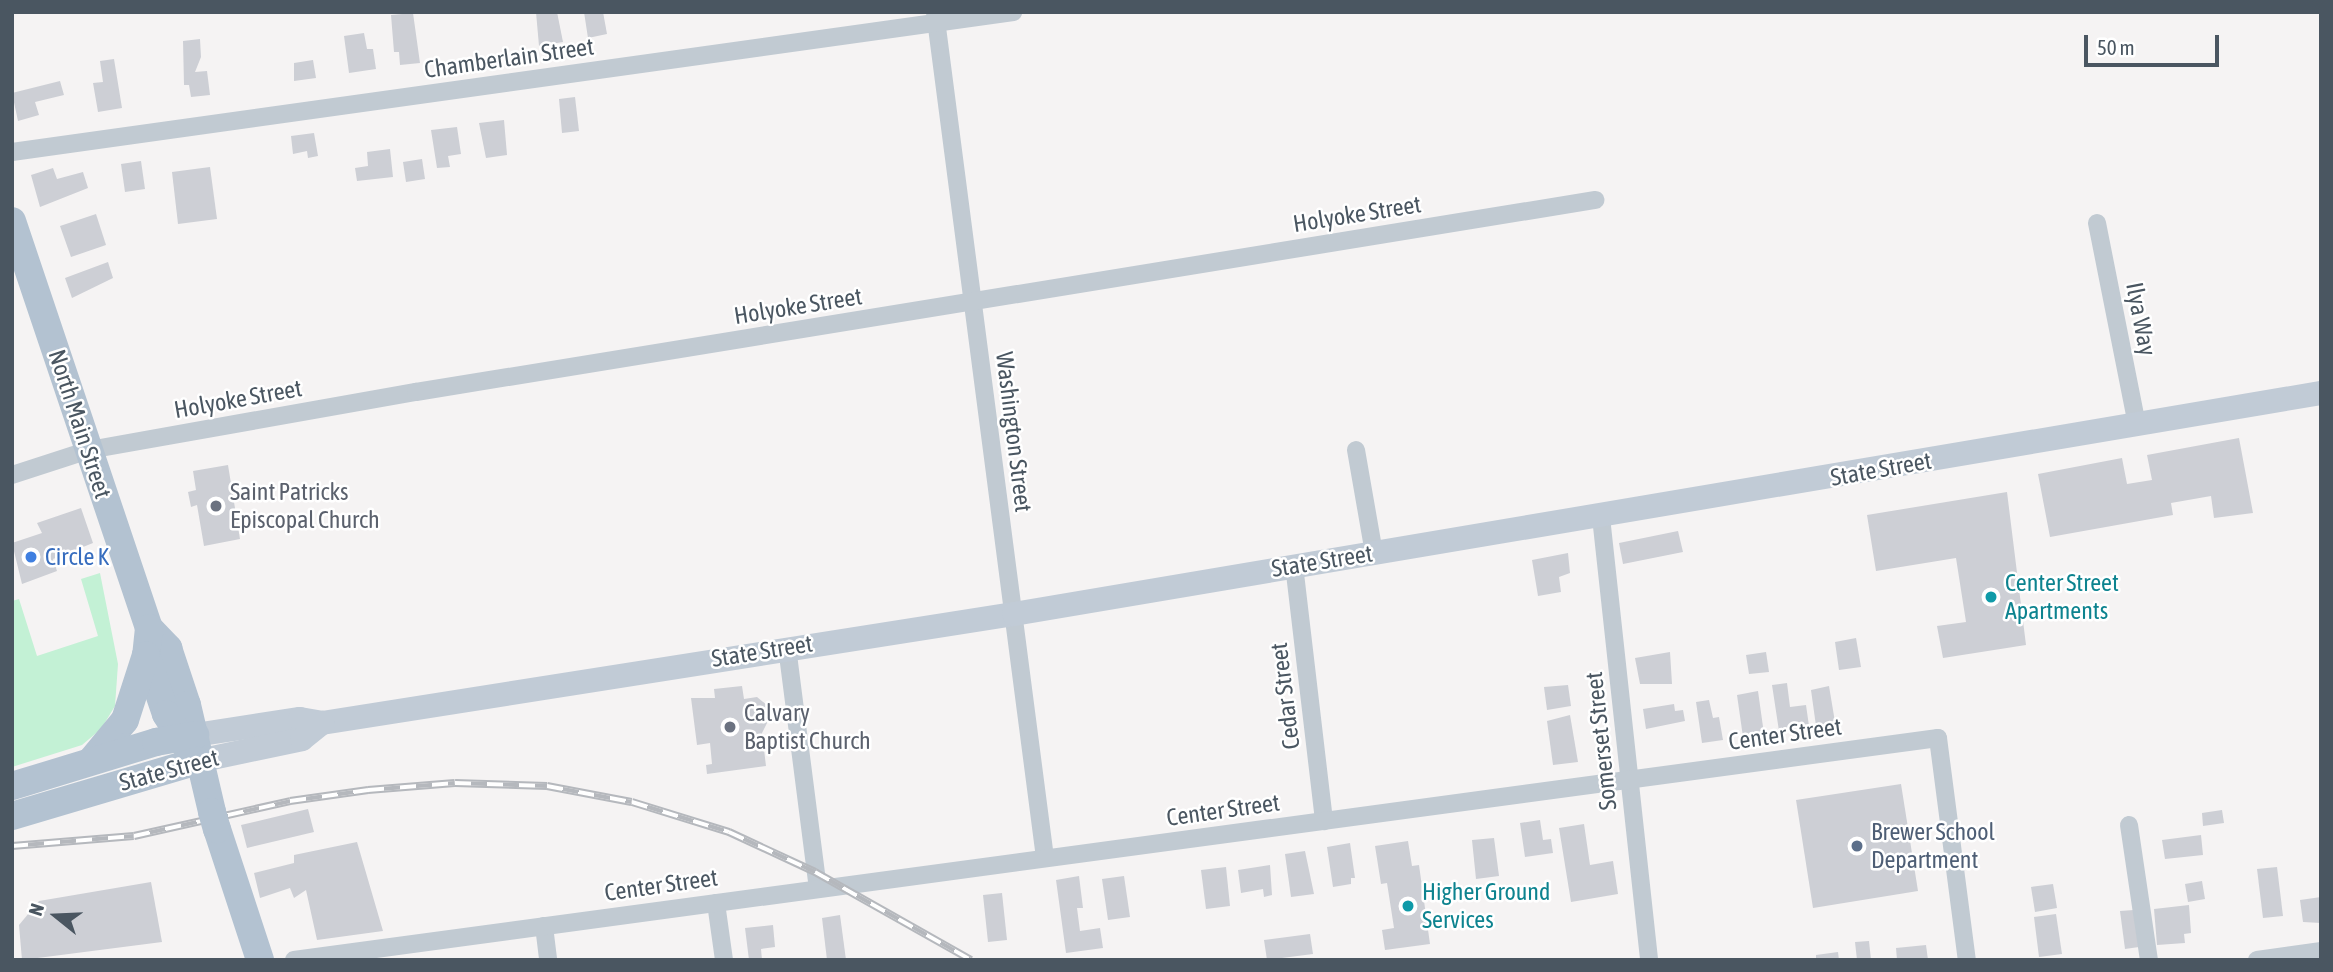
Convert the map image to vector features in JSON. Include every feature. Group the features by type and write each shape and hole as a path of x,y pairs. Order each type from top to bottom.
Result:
{"main road":[{"name":"North Main Street","path":"12,221 89,450 147,641 190,745 236,897 260,960"},
{"name":"State Street","path":"12,786 89,763 190,745 302,739 322,723 787,647 1013,614 1294,565 1601,517 2321,393"},
{"path":"89,763 125,720 147,641"},
{"name":"State Street","path":"12,816 190,745"},
{"name":"North Main Street","path":"236,897 234,930 241,960"}],"street":[{"name":"Chamberlain Street","path":"12,152 936,18 1013,12"},
{"name":"Washington Street","path":"936,18 1045,858"},
{"name":"Holyoke Street","path":"12,475 89,450 416,392 1595,200"},
{"name":"Ilya Way","path":"2097,223 2137,425"},
{"path":"1356,450 1374,553"},
{"name":"Somerset Street","path":"1601,517 1649,960"},
{"name":"Cedar Street","path":"1294,565 1324,821"},
{"path":"787,647 818,889"},
{"name":"Center Street","path":"294,960 1938,738 1967,960"},
{"path":"2129,825 2149,960"},
{"path":"716,903 723,960"},
{"path":"544,926 548,960"},
{"path":"2257,960 2321,951"}],"green space":[{"path":"100,573 118,664 115,706 101,729 82,745 12,767 12,601 19,599 37,656 98,636 81,579"}],"building":[{"path":"536,12 557,12 563,42 539,46"},
{"path":"584,12 603,12 607,34 588,38"},
{"path":"413,13 420,63 400,65 399,52 394,52 391,15"},
{"path":"364,33 367,49 373,49 376,69 349,73 344,36"},
{"path":"200,39 201,57 195,72 207,71 210,95 191,97 189,85 184,85 183,41"},
{"path":"114,59 122,108 98,112 93,83 103,82 100,61"},
{"path":"313,60 316,78 294,81 294,63"},
{"path":"60,81 64,95 35,102 39,115 18,121 12,93"},
{"path":"575,97 579,131 562,133 559,99"},
{"path":"504,120 507,155 486,158 479,123"},
{"path":"457,127 461,154 448,156 450,167 437,168 431,130"},
{"path":"314,133 318,156 308,158 307,151 293,154 291,136"},
{"path":"390,149 393,177 357,181 355,168 368,166 367,152"},
{"path":"422,159 425,179 406,182 403,162"},
{"path":"141,161 145,189 125,192 121,164"},
{"path":"210,167 217,219 178,224 172,172"},
{"path":"53,168 57,179 83,172 88,188 40,207 31,175"},
{"path":"96,214 106,245 71,257 60,226"},
{"path":"108,262 113,278 72,298 65,278"},
{"path":"2239,438 2253,513 2214,518 2211,496 2171,503 2173,515 2050,537 2038,474 2122,458 2127,484 2152,480 2147,455"},
{"name":"Saint Patricks Episcopal Church","path":"228,465 240,539 204,546 197,505 191,507 188,492 196,490 193,471"},
{"name":"Center Street Apartments","path":"2007,492 2026,645 1943,658 1937,626 1966,622 1956,558 1876,571 1867,515"},
{"path":"81,508 93,543 53,559 57,571 22,584 12,543 42,533 37,523"},
{"path":"1678,531 1683,552 1623,564 1619,543"},
{"path":"1568,553 1570,573 1559,577 1561,592 1538,596 1532,560"},
{"path":"1856,638 1861,667 1839,670 1835,642"},
{"path":"1670,652 1672,684 1640,684 1635,658"},
{"path":"1766,652 1769,672 1749,674 1746,655"},
{"path":"1787,683 1790,707 1806,705 1809,726 1779,731 1772,685"},
{"path":"1568,685 1571,706 1547,710 1544,687"},
{"name":"Calvary Baptist Church","path":"742,686 744,699 757,697 768,706 768,721 762,733 766,766 707,774 706,765 712,764 710,743 697,745 691,698 715,698 714,689"},
{"path":"1829,686 1835,722 1816,726 1811,690"},
{"path":"1758,691 1764,734 1743,737 1737,695"},
{"path":"1709,700 1713,718 1719,717 1723,740 1702,743 1696,702"},
{"path":"1674,704 1675,711 1683,710 1685,721 1646,729 1643,709"},
{"path":"1570,715 1578,762 1553,765 1547,721"},
{"name":"Brewer School Department","path":"1901,784 1918,891 1813,908 1796,800"},
{"path":"308,809 314,832 247,848 241,825"},
{"path":"2222,810 2224,823 2203,826 2202,813"},
{"path":"1540,820 1543,840 1551,839 1553,853 1525,857 1520,823"},
{"path":"1584,824 1590,865 1613,861 1618,894 1571,902 1559,828"},
{"path":"2201,835 2203,855 2165,859 2162,840"},
{"path":"1494,838 1499,876 1476,879 1472,840"},
{"name":"Higher Ground Services","path":"1408,841 1412,866 1419,865 1430,944 1385,950 1382,930 1394,928 1387,883 1381,884 1375,846"},
{"path":"357,842 383,931 317,940 306,890 294,898 290,888 260,898 254,873 294,863 294,855"},
{"path":"1350,843 1355,878 1351,878 1351,884 1333,887 1327,847"},
{"path":"1305,851 1314,894 1291,897 1285,854"},
{"path":"1270,865 1272,895 1264,897 1263,889 1241,893 1238,870"},
{"path":"1226,867 1230,906 1206,909 1201,870"},
{"path":"2277,867 2283,916 2263,918 2257,869"},
{"path":"1079,876 1083,908 1077,908 1080,931 1100,928 1103,948 1066,953 1056,880"},
{"path":"1124,876 1130,917 1108,920 1102,879"},
{"path":"2202,881 2205,899 2188,902 2185,884"},
{"path":"151,882 162,942 22,960 19,925 39,901"},
{"path":"2053,884 2057,908 2035,912 2031,887"},
{"path":"1002,893 1007,940 988,942 983,895"},
{"path":"2321,897 2321,923 2303,922 2300,900"},
{"path":"2189,905 2191,933 2184,934 2185,943 2157,945 2154,909"},
{"path":"2134,910 2139,947 2125,949 2120,911"},
{"path":"2056,914 2062,954 2039,957 2034,917"},
{"path":"840,915 846,960 827,960 822,918"},
{"path":"773,925 775,947 761,949 762,960 749,960 745,928"},
{"path":"1310,934 1313,954 1267,960 1264,940"},
{"path":"1869,941 1871,960 1857,960 1855,942"},
{"path":"1926,945 1928,960 1897,960 1896,948"},
{"path":"1838,952 1839,960 1816,960 1816,955"}],"railway":[{"path":"12,846 134,836 290,801 368,790 455,783 547,786 632,802 729,832 815,872 971,960"}],"place":[{"name":"Saint Patricks Episcopal Church","path":"216,506"},
{"name":"Circle K","path":"31,557"},
{"name":"Center Street Apartments","path":"1991,597"},
{"name":"Calvary Baptist Church","path":"730,727"},
{"name":"Brewer School Department","path":"1857,846"},
{"name":"Higher Ground Services","path":"1408,906"}]}
